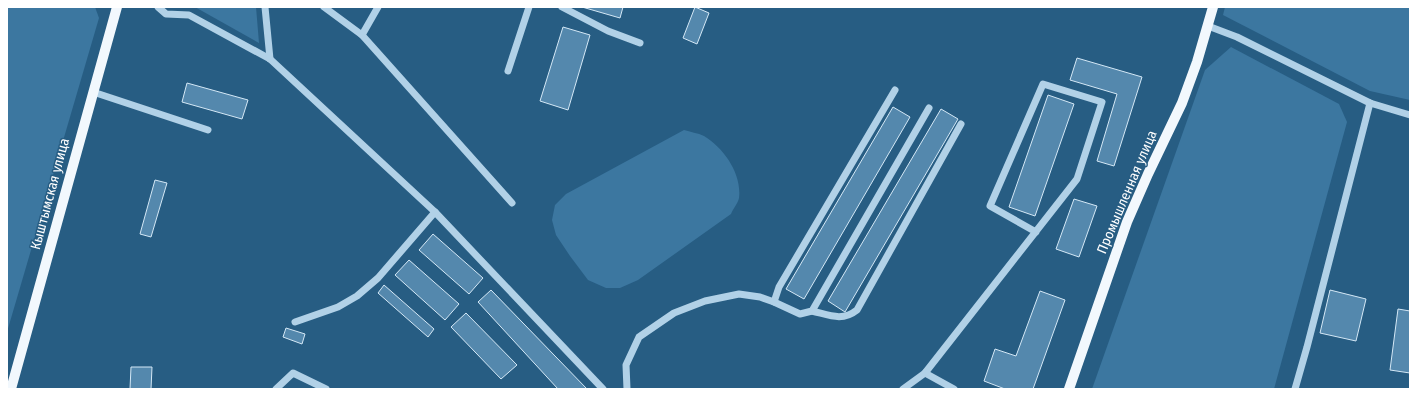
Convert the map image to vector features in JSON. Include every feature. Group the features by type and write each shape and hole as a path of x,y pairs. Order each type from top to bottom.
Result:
{"main road":[{"name":"Кыштымская улица","path":"11,389 117,7"},
{"name":"Промышленная улица","path":"1069,389 1127,222 1182,103 1197,62 1213,7"}],"street":[{"path":"111,7 112,22"},
{"path":"158,7 166,14 189,15 270,59 435,212 604,389"},
{"path":"265,7 270,59"},
{"path":"324,7 362,35 512,203"},
{"path":"362,35 378,7"},
{"path":"508,71 529,7"},
{"path":"562,7 608,30 640,43"},
{"path":"1208,26 1237,37 1370,103 1410,115"},
{"path":"903,389 925,373 1036,232 1077,179 1102,102 1042,84 990,206 1036,232"},
{"path":"774,302 778,286 895,90"},
{"path":"93,92 208,130"},
{"path":"1295,389 1307,348 1370,103"},
{"path":"812,311 929,108"},
{"path":"627,389 626,366 639,337 674,313 705,301 739,294 760,297 800,314 812,311 840,318 851,315 857,310 961,124"},
{"path":"295,322 338,307 357,296 378,278 435,212"},
{"path":"276,389 293,373 326,389"},
{"path":"925,373 954,389"}],"shaded area":[{"path":"7,7 95,7 99,18 7,332"},
{"path":"195,7 256,7 259,43"},
{"path":"1225,7 1410,7 1410,100 1370,91 1223,15"},
{"path":"1231,47 1339,104 1347,122 1274,389 1092,389 1205,70"},
{"path":"684,130 704,136 718,147 730,162 738,180 739,189 739,198 731,214 638,280 620,288 606,288 588,280 556,235 552,220 555,205 566,194"}],"building":[{"path":"582,7 623,7 620,18"},
{"path":"695,7 709,13 697,44 683,38"},
{"path":"563,27 590,35 568,110 540,101"},
{"path":"1077,58 1142,77 1114,166 1097,161 1117,94 1070,80"},
{"path":"187,83 248,100 242,119 182,102"},
{"path":"1048,95 1074,104 1035,216 1009,207"},
{"path":"893,107 910,117 804,299 786,289"},
{"path":"941,109 958,119 845,312 828,301"},
{"path":"155,180 167,183 151,237 140,234"},
{"path":"1074,199 1097,206 1079,257 1056,249"},
{"path":"433,234 483,278 469,294 419,250"},
{"path":"409,260 459,304 445,320 395,275"},
{"path":"384,285 434,329 428,337 378,293"},
{"path":"491,290 587,389 558,389 478,302"},
{"path":"1330,290 1366,299 1356,341 1320,333"},
{"path":"1040,291 1065,300 1033,389 1005,389 984,381 995,349 1016,356"},
{"path":"1398,309 1410,311 1410,373 1390,370"},
{"path":"466,313 517,365 501,379 451,327"},
{"path":"286,328 305,334 302,344 283,337"},
{"path":"131,367 152,367 151,389 130,389"}]}
